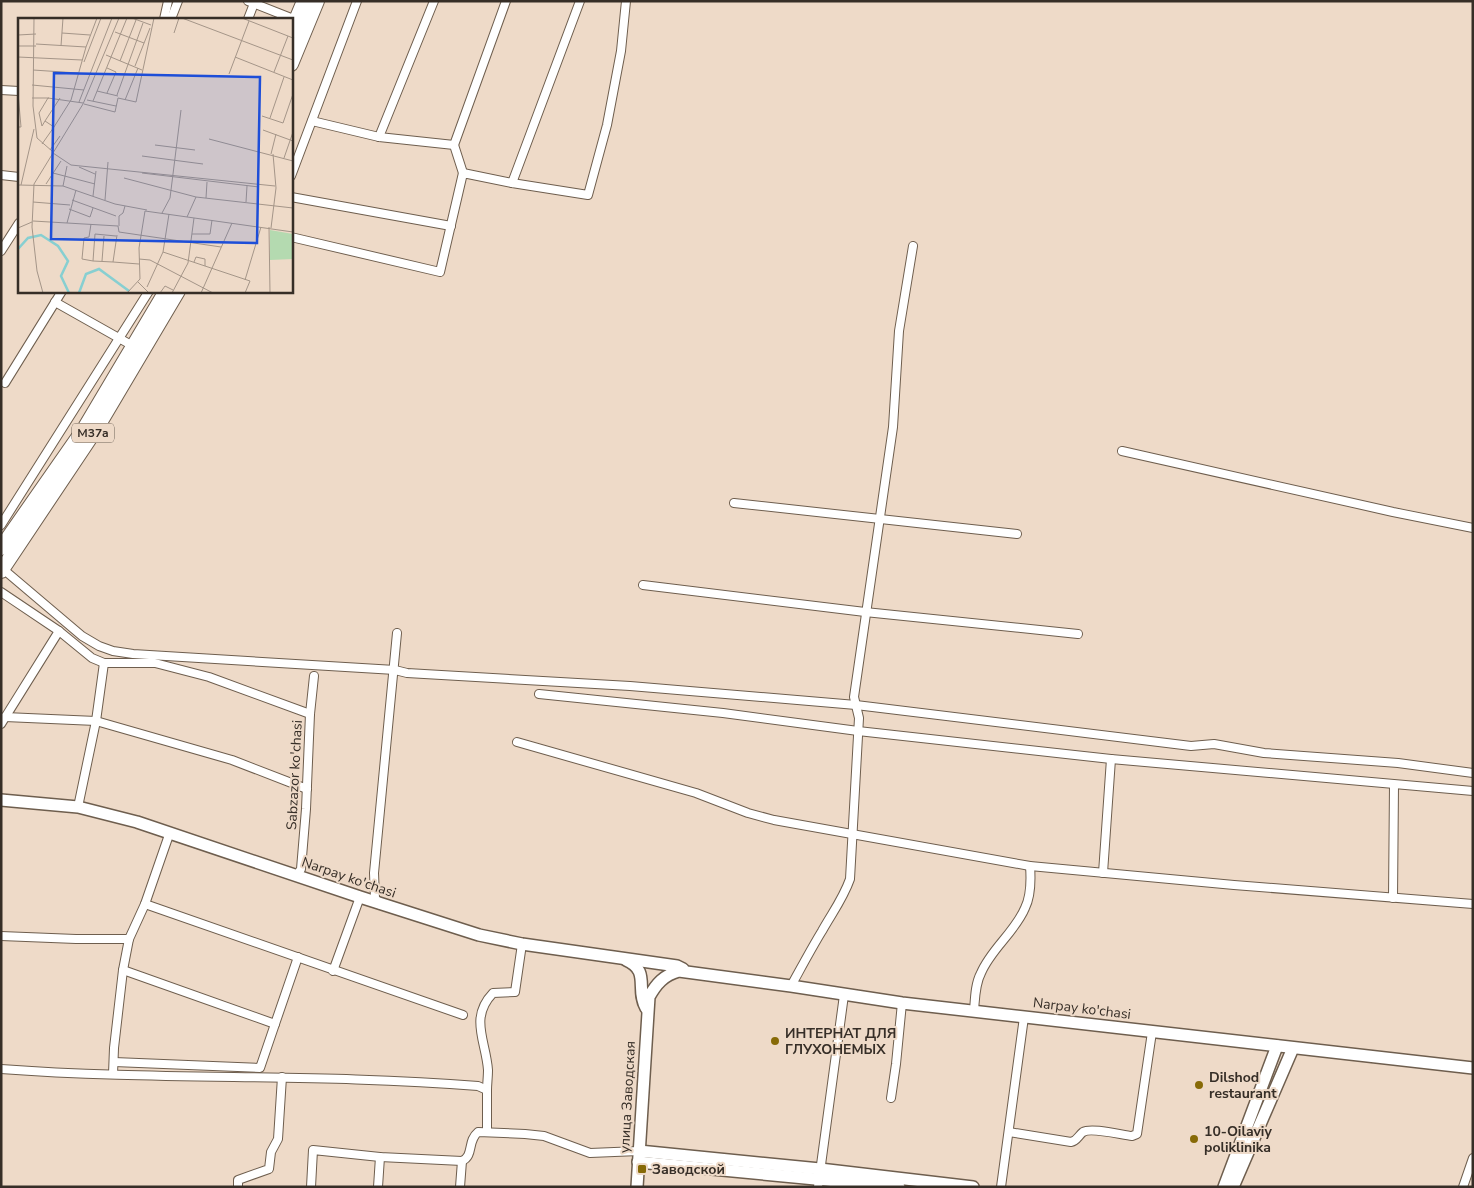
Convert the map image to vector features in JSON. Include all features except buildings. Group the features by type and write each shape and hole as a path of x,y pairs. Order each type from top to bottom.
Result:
{"highway":[{"path":"294,26 304,1"},
{"path":"292,62 317,1"},
{"name":"M37a","path":"1,548 84,429 165,292"},
{"name":"M37a","path":"2,570 98,426 177,292"}],"street":[{"path":"164,18 168,1"},
{"path":"171,18 178,1"},
{"path":"292,173 357,1"},
{"path":"379,137 434,1"},
{"path":"292,237 440,272 463,173 454,144 506,1"},
{"path":"512,183 580,1"},
{"path":"463,173 588,195 607,126 621,50 626,1"},
{"path":"248,18 252,2 280,18"},
{"path":"1,90 18,91"},
{"path":"312,121 379,137 454,144"},
{"path":"1,175 18,177"},
{"path":"292,197 451,226"},
{"path":"1,251 18,225"},
{"path":"791,986 822,930 845,894 850,879 858,731 858,718 854,697 893,427 899,331 913,246"},
{"path":"2,384 61,292"},
{"path":"1,526 148,292"},
{"path":"55,302 133,346"},
{"path":"1122,451 1393,512 1473,528"},
{"path":"734,503 1018,534"},
{"path":"2,570 82,636 99,646 113,651 133,654 630,686 856,705 1191,746 1214,744 1264,753 1398,763 1473,773"},
{"path":"643,585 865,612 1078,634"},
{"path":"1,592 59,631 92,658 104,663 155,663 209,677 310,714"},
{"path":"3,720 59,631"},
{"path":"379,904 375,898 374,873 398,633"},
{"path":"78,807 96,721 104,663"},
{"name":"Sabzazor ko'chasi","path":"298,875 301,869 306,809 310,714 314,676"},
{"path":"539,694 723,713 858,731 1112,759 1473,791"},
{"path":"3,720 96,721 232,760 306,789"},
{"path":"517,742 696,793 748,814 1030,866 1473,904"},
{"path":"1103,873 1112,759"},
{"path":"1393,898 1394,785"},
{"name":"Narpay ko'chasi","path":"1,800 78,807 106,813 170,832 455,929 522,944 677,966 689,972"},
{"path":"114,1074 124,970 129,939 145,904 170,832"},
{"path":"974,1011 980,974 989,958 1019,920 1026,907 1030,882 1030,866"},
{"path":"333,970 360,898"},
{"path":"145,904 462,1015"},
{"path":"1,936 129,939"},
{"path":"487,1132 488,1070 480,1014 493,993 515,992 522,944"},
{"path":"114,1062 260,1068 298,958"},
{"name":"улица Заводская","path":"621,958 635,964 639,968 641,1000 647,1010"},
{"path":"124,970 275,1024"},
{"name":"Narpay ko'chasi","path":"660,981 670,973 679,971 689,972 902,1003 1473,1068"},
{"name":"улица Заводская","path":"637,1187 648,997 660,981"},
{"path":"819,1178 844,995"},
{"path":"891,1098 902,1003"},
{"path":"1001,1187 1024,1017"},
{"path":"1009,1132 1070,1142 1075,1141 1083,1132 1090,1130 1132,1136 1137,1134 1152,1032"},
{"path":"1224,1187 1277,1046"},
{"path":"1233,1187 1293,1048"},
{"path":"1,1070 406,1080 478,1086 487,1090"},
{"path":"238,1187 238,1180 269,1169 270,1152 278,1139 282,1077"},
{"path":"311,1187 313,1150 380,1157 462,1161 467,1159 469,1155 471,1140 474,1135 478,1132 487,1132 544,1136 590,1153 899,1187"},
{"path":"378,1187 380,1157"},
{"path":"1463,1187 1473,1158"},
{"path":"460,1187 462,1161"},
{"path":"819,1178 973,1187"}],"place":[{"name":"ИНТЕРНАТ ДЛЯ ГЛУХОНЕМЫХ","path":"775,1041"},
{"name":"Dilshod restaurant","path":"1199,1085"},
{"name":"10-Oilaviy poliklinika","path":"1194,1139"},
{"name":"Заводской","path":"642,1169"}]}
